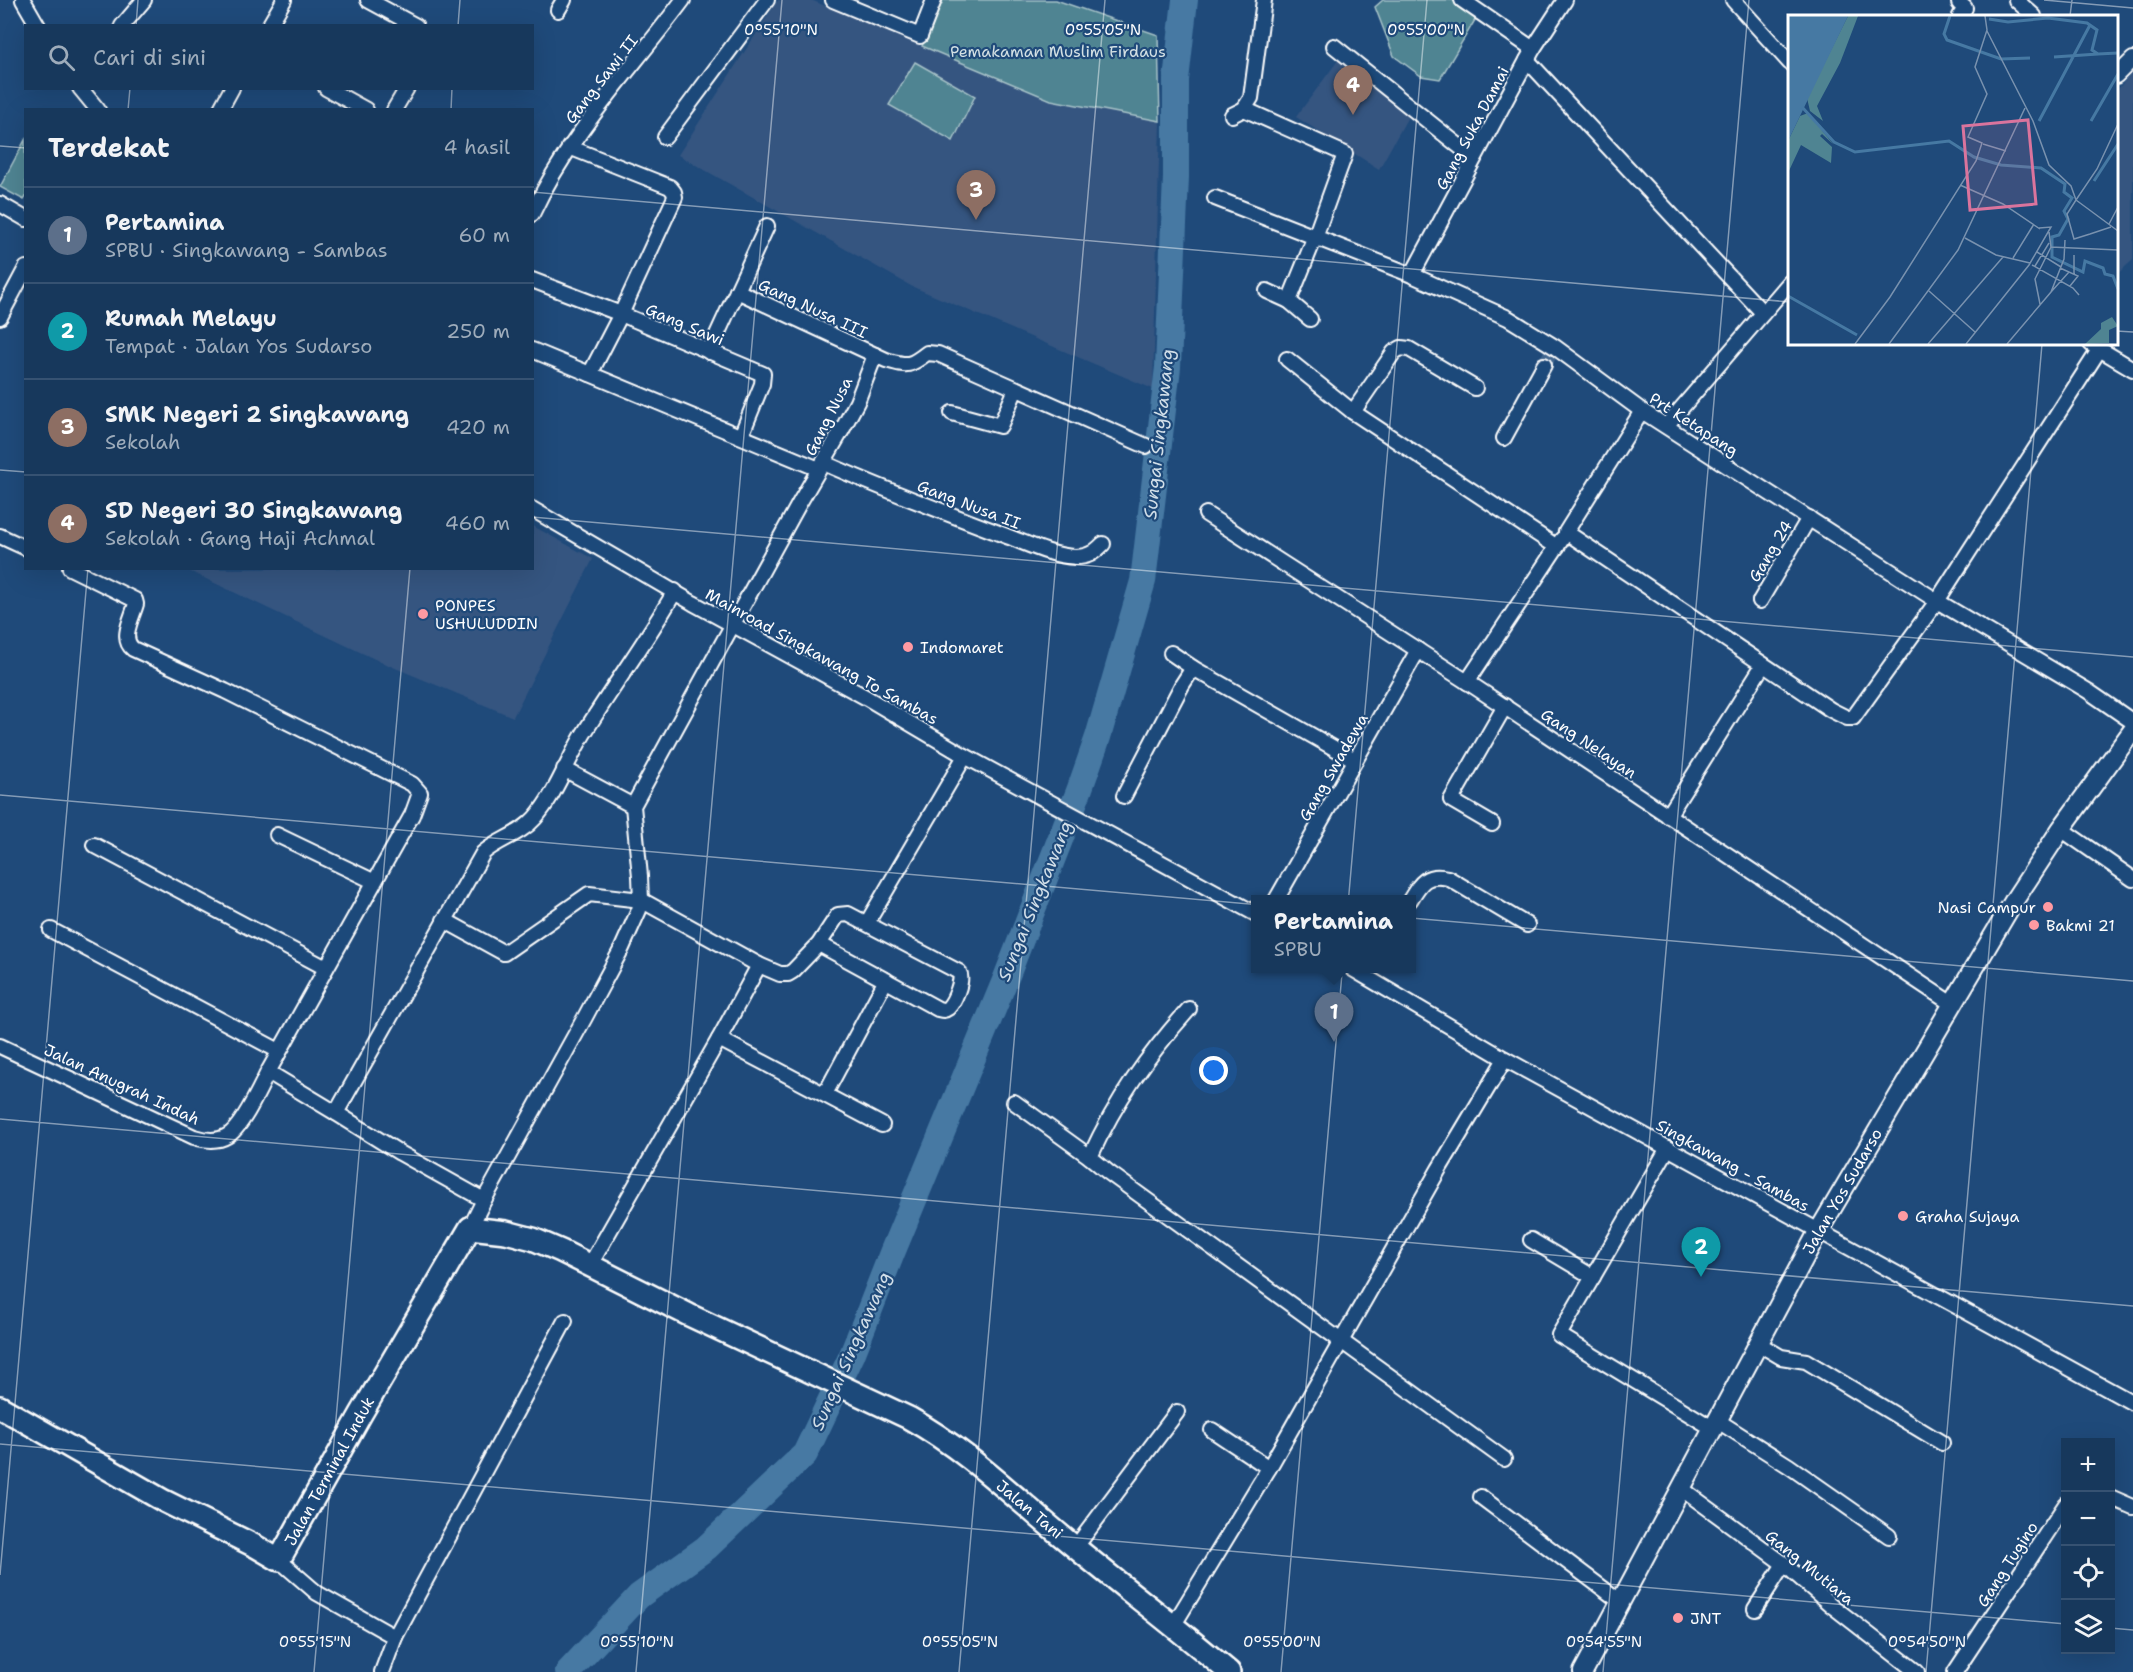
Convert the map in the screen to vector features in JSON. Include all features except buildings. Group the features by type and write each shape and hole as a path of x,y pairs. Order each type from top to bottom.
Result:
{"highway":[{"name":"Jalan Tani","path":"470,1228 506,1232 533,1239 909,1418 968,1456 1075,1548 1229,1672"},
{"name":"Jalan Terminal Induk","path":"0,1407 164,1501 279,1560 470,1228"}],"main road":[{"name":"Jalan Yos Sudarso","path":"1583,1672 1818,1232 2015,898 2061,829 2133,730"}],"street":[{"path":"23,0 37,24"},
{"path":"124,24 144,0"},
{"path":"270,24 284,0"},
{"path":"368,0 412,24"},
{"name":"Gang Sawi II","path":"534,210 544,187 569,147 683,0"},
{"path":"665,136 767,0"},
{"path":"832,0 920,36 934,0"},
{"path":"1264,0 1253,91 1249,103 1238,112 1345,154 1289,301"},
{"path":"1462,0 1530,54 1763,313"},
{"name":"Gang Suka Damai","path":"1412,275 1530,54 1566,0"},
{"path":"1735,0 1788,61"},
{"path":"2016,0 2033,15"},
{"path":"1334,46 1474,158"},
{"path":"82,90 96,108"},
{"path":"221,108 231,90"},
{"path":"330,90 362,108"},
{"path":"395,108 406,90"},
{"path":"569,147 670,187 675,197 621,314 590,374"},
{"name":"Prt Ketapang","path":"1215,198 1412,275 1508,318 1550,355 1666,426 1937,601 2088,691 2133,722"},
{"path":"0,204 24,218"},
{"path":"709,352 766,226"},
{"path":"0,317 24,272"},
{"name":"Gang Sawi","path":"534,281 621,314 763,374 762,384 741,436"},
{"path":"1666,426 1788,284"},
{"name":"Gang Nusa III","path":"737,291 875,355"},
{"path":"1267,291 1289,301 1310,319"},
{"path":"1566,532 1831,711 1847,718 1853,718 1937,601 2095,347 2133,369"},
{"path":"1353,412 1394,352 1401,348 1409,349 1475,388"},
{"name":"Gang Nusa II","path":"534,351 741,436 1052,553 1072,557 1084,556 1093,554 1103,544"},
{"path":"875,355 896,363 912,364 932,352 1146,446"},
{"name":"Gang Nusa","path":"633,806 857,402 875,355"},
{"path":"1504,438 1550,355"},
{"path":"1287,359 1353,412 1557,547"},
{"path":"952,413 1000,426 1016,389"},
{"path":"1467,682 1557,547 1642,411"},
{"name":"Mainroad Singkawang To Sambas","path":"534,511 867,698 965,756 1251,911"},
{"name":"Gang Nelayan","path":"1206,514 1505,706 1952,1004"},
{"name":"Gang 24","path":"1760,601 1809,518"},
{"path":"0,536 24,547"},
{"name":"Jalan Anugrah Indah","path":"0,1046 194,1137 204,1140 221,1139 233,1132 250,1106 419,801 420,793 417,788 225,691 133,649 126,638 136,604 135,600 74,570"},
{"path":"336,1113 483,854 494,844 521,832 536,817 585,732 660,618 675,591"},
{"name":"Gang Swadewa","path":"1279,895 1418,650"},
{"path":"1171,653 1193,668 1355,760"},
{"path":"1668,816 1763,665"},
{"path":"1124,796 1193,668"},
{"path":"1492,824 1451,800 1505,706"},
{"path":"867,923 965,756"},
{"path":"564,769 633,806 641,900"},
{"path":"2061,829 2133,879"},
{"path":"277,835 373,881"},
{"path":"94,845 326,968"},
{"path":"1413,895 1419,885 1428,878 1438,876 1448,878 1527,925"},
{"path":"444,920 504,952 589,894 641,900 759,965 780,974 788,974 801,964 819,944 838,915 848,914 959,972 962,976 948,1008 938,1009 819,944"},
{"name":"Jalan Terminal Induk","path":"470,1228 622,948 636,918 641,900"},
{"path":"51,930 279,1051"},
{"path":"590,1265 759,965"},
{"name":"Singkawang - Sambas","path":"1363,973 1505,1059 2133,1403"},
{"path":"825,1094 886,980"},
{"path":"1090,1157 1115,1106 1144,1062 1189,1009"},
{"path":"719,1039 882,1125"},
{"path":"1173,1626 1269,1468 1439,1169 1505,1059"},
{"path":"268,1072 391,1148 484,1200"},
{"path":"1014,1102 1504,1459"},
{"path":"1668,1148 1559,1335 1789,1466 1889,1536"},
{"path":"1531,1240 1593,1277"},
{"path":"382,1672 395,1637 565,1321"},
{"path":"1759,1344 1781,1357 1806,1361 1942,1443"},
{"path":"1075,1548 1177,1412"},
{"path":"1212,1430 1269,1468"},
{"name":"Gang Mutiara","path":"1682,1488 1784,1564 1838,1611 1917,1672"},
{"path":"1481,1497 1621,1602"},
{"path":"2115,1499 2133,1507"},
{"name":"Gang Tugino","path":"1954,1672 2061,1512"},
{"path":"279,1560 317,1593 395,1637"},
{"path":"1755,1609 1784,1564"}],"shaded area":[{"path":"778,0 811,0 1051,100 1160,121 1153,389 911,286 678,155"},
{"path":"1339,59 1410,113 1379,169 1296,117"},
{"path":"2133,72 2133,260 2118,273 2118,89"},
{"name":"PONPES USHULUDDIN","path":"534,527 593,559 513,717 381,662 187,570 534,570"}],"green space":[{"name":"Pemakaman Muslim Firdaus","path":"943,0 1056,0 1158,35 1160,121 1051,100 922,46"},
{"path":"1383,0 1455,0 1478,15 1440,79 1421,76 1394,56 1375,7"},
{"path":"915,62 975,96 953,141 889,105"},
{"path":"24,142 24,200 0,187"}],"waterway":[{"name":"Sungai Singkawang","path":"568,1672 639,1596 706,1548 805,1454 852,1355 1006,978 1079,791 1098,737 1143,581 1168,367 1176,177 1176,80 1185,0"}],"tunnel":[{"path":"1544,365 1551,353"}],"place":[{"name":"SD Negeri 30 Singkawang","path":"1353,115"},
{"name":"SMK Negeri 2 Singkawang","path":"976,220"},
{"name":"PONPES USHULUDDIN","path":"423,614"},
{"name":"Indomaret","path":"908,647"},
{"name":"Nasi Campur","path":"2048,907"},
{"name":"Bakmi 21","path":"2034,925"},
{"name":"Pertamina","path":"1334,1042"},
{"name":"Graha Sujaya","path":"1903,1216"},
{"name":"Rumah Melayu","path":"1701,1277"},
{"name":"JNT","path":"1678,1618"}]}
